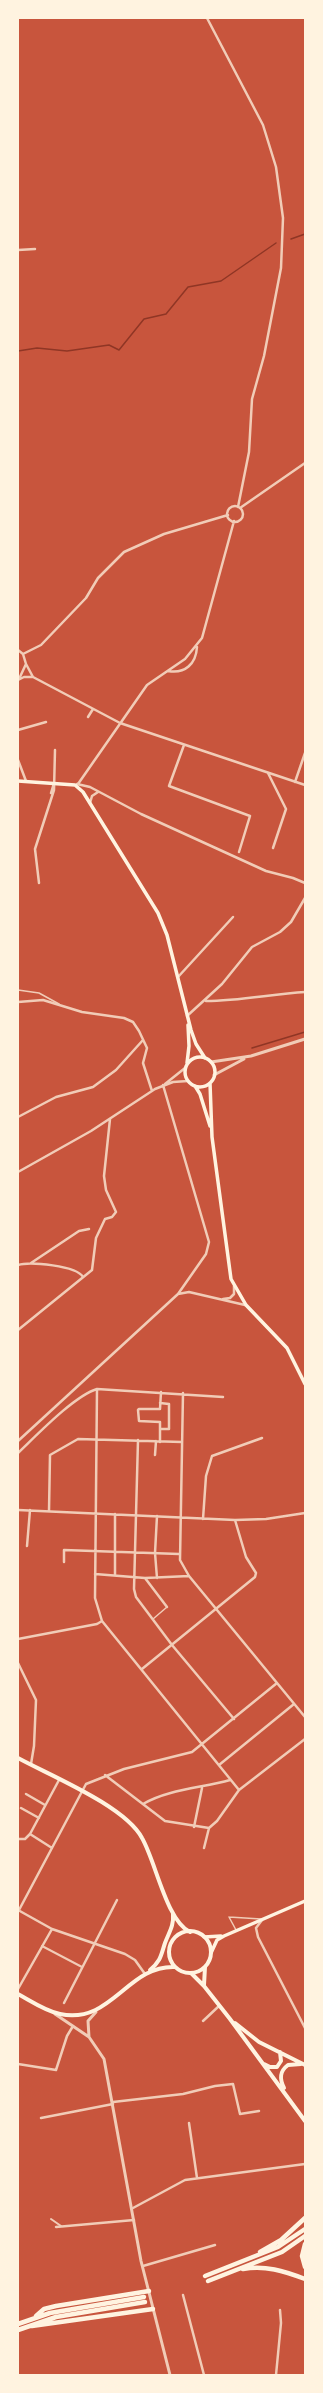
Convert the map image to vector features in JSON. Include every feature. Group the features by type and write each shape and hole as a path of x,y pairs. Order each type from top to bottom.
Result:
{"highway":[{"path":"252,2258 281,2240 305,2218"},
{"path":"205,2276 278,2247 305,2229"},
{"path":"208,2280 282,2252 305,2236"},
{"path":"305,2244 302,2256 305,2267"},
{"path":"231,2271 265,2268 305,2279"},
{"path":"33,2318 44,2309 56,2306 149,2291"},
{"path":"18,2324 50,2313 144,2300 56,2317 18,2330"},
{"path":"24,2327 153,2309"}],"main road":[{"path":"18,781 76,784 90,803 158,913 167,935 187,1016 196,1044 205,1058 211,1062 214,1075 210,1082 202,1087 195,1086 188,1081 185,1066 189,1046 187,1016"},
{"path":"185,1066 195,1057 205,1058"},
{"path":"210,1082 212,1137"},
{"path":"195,1086 206,1110 212,1137 229,1269 234,1286 246,1305 287,1348 305,1384"},
{"path":"18,1758 82,1792 130,1822 138,1831 153,1862 173,1913 183,1928 204,1937 224,1936"},
{"path":"204,1986 205,1967 217,1940 263,1918 305,1901"},
{"path":"18,1994 52,2012 73,2015 96,2012 157,1964 163,1954 165,1942 172,1932 173,1913"},
{"path":"190,1932 175,1937 171,1944 170,1956 175,1967 182,1972 191,1973 205,1967"},
{"path":"204,1937 211,1953"},
{"path":"145,1974 159,1968 175,1967"},
{"path":"191,1973 204,1986 230,2019 305,2121"},
{"path":"230,2019 259,2042 305,2065"},
{"path":"259,2060 270,2068 277,2067 281,2061 280,2052"},
{"path":"288,2097 281,2080 282,2071 288,2065 305,2065"}],"street":[{"path":"208,18 263,125 276,167 283,218 280,268 264,356 252,399 250,440 239,507 242,517 234,521 207,628 197,646 185,659 146,685 76,784 98,792 266,871 293,878 305,883"},
{"path":"18,250 35,249"},
{"path":"228,515 229,509 239,507 305,463"},
{"path":"228,515 234,521"},
{"path":"23,654 41,646 86,598 98,578 124,552 164,534 228,515"},
{"path":"167,670 179,672 189,667 195,656 197,646"},
{"path":"18,650 23,654 26,664 35,678"},
{"path":"185,659 189,667"},
{"path":"18,680 26,664"},
{"path":"18,680 27,676 35,678 120,723 305,785"},
{"path":"88,718 94,709"},
{"path":"19,729 46,722"},
{"path":"184,745 169,786 250,816 239,852"},
{"path":"39,883 35,849 52,794 55,750"},
{"path":"295,782 305,754"},
{"path":"18,760 26,781"},
{"path":"268,773 286,809 273,848"},
{"path":"90,803 92,796 98,792"},
{"path":"187,1016 205,1001 252,947 280,932 291,922 305,898"},
{"path":"177,977 233,917"},
{"path":"205,1001 241,1000 274,994 305,992"},
{"path":"18,1002 43,1000 82,1012 124,1018 136,1025 147,1048 143,1063 152,1091"},
{"path":"211,1062 251,1056 305,1039"},
{"path":"18,1117 56,1096 93,1087 116,1070 143,1040"},
{"path":"214,1075 251,1056"},
{"path":"163,1085 185,1066"},
{"path":"18,1172 110,1119 163,1085 173,1082 188,1081"},
{"path":"18,1441 178,1294 206,1254 209,1242 163,1085"},
{"path":"18,1330 92,1270 96,1238 101,1222 116,1212 106,1190 104,1176 110,1119"},
{"path":"30,1263 79,1231 89,1229"},
{"path":"18,1265 30,1263 72,1269 81,1272 84,1277"},
{"path":"223,1299 230,1298 234,1294 234,1286"},
{"path":"178,1294 189,1292 246,1305"},
{"path":"97,1389 95,1598 102,1621 230,1780 240,1790"},
{"path":"18,1453 89,1391 97,1389 223,1397"},
{"path":"160,1442 160,1422 139,1421 138,1409 160,1408 161,1392"},
{"path":"183,1394 179,1554 182,1566 277,1684 304,1715"},
{"path":"160,1403 169,1404 169,1429 160,1429"},
{"path":"203,1519 206,1476 212,1456 262,1438"},
{"path":"48,1511 50,1455 78,1439 182,1442"},
{"path":"138,1440 135,1577 136,1597 172,1646 234,1719"},
{"path":"155,1455 156,1441"},
{"path":"18,1510 234,1520 266,1519 305,1514"},
{"path":"27,1546 30,1510"},
{"path":"114,1575 115,1514"},
{"path":"157,1516 155,1553 157,1578"},
{"path":"142,1669 255,1577 256,1573 246,1557 234,1520"},
{"path":"64,1562 64,1550 179,1554"},
{"path":"95,1574 144,1578 189,1576"},
{"path":"144,1578 167,1607"},
{"path":"18,1640 97,1624 102,1621"},
{"path":"18,1663 36,1700 34,1746 31,1765"},
{"path":"145,1974 135,1960 125,1954 96,1945 52,1928 18,1910 86,1784 105,1775 192,1752 277,1684"},
{"path":"218,1765 294,1704"},
{"path":"204,1848 209,1828 217,1821 240,1790 305,1739"},
{"path":"105,1775 165,1821 194,1827 209,1828"},
{"path":"18,1839 25,1839 30,1834 59,1780"},
{"path":"143,1804 172,1793 202,1788 230,1780"},
{"path":"194,1827 202,1788"},
{"path":"26,1794 45,1805"},
{"path":"21,1808 39,1818"},
{"path":"30,1834 52,1848"},
{"path":"64,2003 96,1945 117,1900"},
{"path":"263,1918 256,1928 258,1937 305,2028"},
{"path":"18,1989 52,1928"},
{"path":"42,1946 83,1968"},
{"path":"203,2021 219,2006"},
{"path":"52,2012 89,2037 104,2059 143,2266 170,2375"},
{"path":"89,2037 88,2021 96,2012"},
{"path":"18,2063 56,2070 67,2036 73,2025"},
{"path":"41,2118 113,2103 182,2094 215,2086 233,2084 240,2114 259,2110"},
{"path":"189,2123 197,2178"},
{"path":"133,2208 185,2180 305,2164"},
{"path":"51,2219 61,2226"},
{"path":"56,2226 134,2220"},
{"path":"143,2266 214,2246"},
{"path":"183,2295 204,2375"},
{"path":"276,2375 281,2322 280,2310"}],"lane":[{"path":"18,990 39,993 62,1006"},
{"path":"153,1619 167,1607"},
{"path":"236,1930 229,1917 263,1918"}],"waterway":[{"path":"291,239 305,234"},
{"path":"18,351 37,348 67,351 109,345 119,350 144,319 166,314 188,287 221,281 276,243"},
{"path":"252,1048 305,1032"}]}
